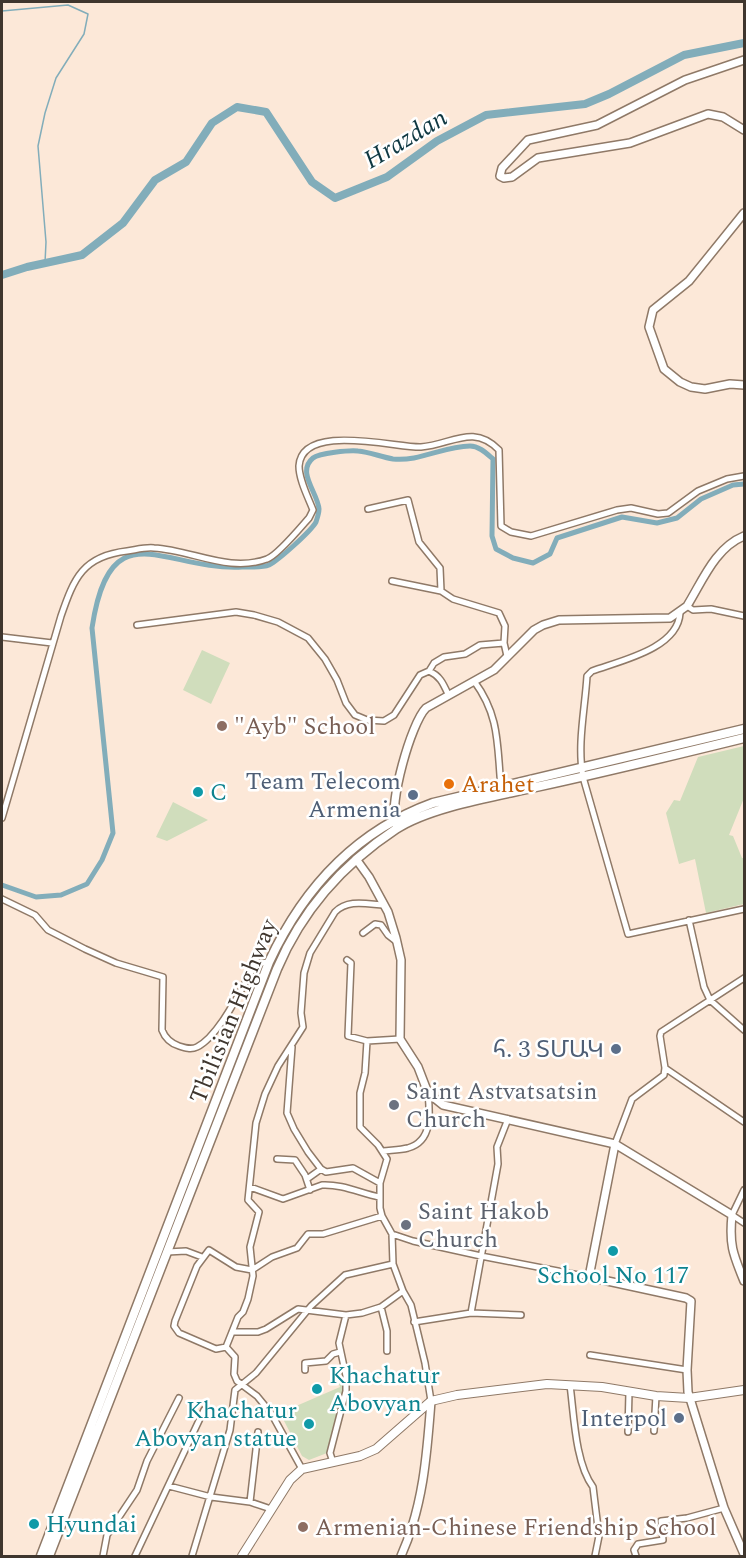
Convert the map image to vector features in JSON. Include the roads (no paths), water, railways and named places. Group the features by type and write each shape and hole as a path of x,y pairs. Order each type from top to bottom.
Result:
{"main road":[{"name":"Tbilisian Highway","path":"41,1557 283,954 314,903 336,877 395,824 744,729"},
{"name":"Tbilisian Highway","path":"49,1557 156,1269 166,1252 269,962 290,922 313,888 351,851 434,803 501,787 582,773 744,738"},
{"path":"242,1557 290,1480 302,1469 360,1456 376,1449 430,1402 457,1395 547,1384 689,1398 744,1390"}],"street":[{"path":"744,60 685,80 597,125 528,140 502,168 500,176 512,177 538,158 630,143 708,114 723,117 744,130"},
{"path":"744,213 689,281 653,310 649,327 664,369 680,382 691,387 705,388 730,384 744,386"},
{"path":"2,818 52,643 71,589 83,570 95,559 117,552 154,548 223,563 258,562 270,558 309,518 313,510 302,481 299,465 306,451 313,445 362,439 420,447 470,436 492,443 499,450 501,526 511,532 531,536 616,510 631,508 658,514 668,513 698,491 727,479 744,476"},
{"path":"368,509 408,500 419,542 440,568 441,591"},
{"path":"395,824 393,808 409,740 415,723 426,708 494,670 534,630 551,622 670,618 680,613 687,606 720,552 730,543 744,536"},
{"path":"392,581 441,591 453,599 499,613 505,626 504,643 507,656"},
{"path":"687,606 693,610 711,609 744,616"},
{"path":"137,625 236,612 278,622 308,638 331,669 346,703 355,716 367,720 384,721 394,715 420,675 429,671 434,663 444,657 465,654 480,645 504,643"},
{"path":"680,613 680,623 659,645 586,676 582,723 582,773 628,934 744,909"},
{"path":"2,637 52,643"},
{"path":"429,671 442,681 448,694"},
{"path":"474,681 487,698 495,723 501,787"},
{"path":"356,859 384,905 397,942 401,960 400,1039 418,1068 428,1093 430,1121 422,1138 411,1147 383,1151"},
{"path":"2,899 35,915 48,930 85,949 116,963 163,977 162,1030 165,1037 173,1044 186,1048 195,1048 216,1030 253,969 261,963 269,962"},
{"path":"226,1347 248,1299 252,1270 250,1247 259,1212 249,1201 256,1123 278,1066 303,1027 303,982 310,953 335,912 347,904 384,905"},
{"path":"689,920 704,987 710,1000 744,1030"},
{"path":"363,933 375,924 381,925 397,942"},
{"path":"347,960 351,963 347,1033 351,1038 367,1041 400,1039"},
{"path":"589,1277 615,1144 630,1101 663,1077 665,1068 660,1034 744,978"},
{"path":"367,1041 365,1073 360,1093 360,1126 383,1151 387,1161 379,1197 382,1216 392,1234 393,1264 402,1291 411,1305 425,1363 430,1402 428,1452 422,1492 410,1537 400,1557"},
{"path":"292,1045 287,1113 294,1129 321,1169 329,1173 353,1168 381,1183"},
{"path":"665,1068 744,1122"},
{"path":"428,1093 443,1105 615,1144 744,1223"},
{"path":"471,1313 498,1164 497,1150 508,1119"},
{"path":"277,1159 295,1160 307,1179 310,1190"},
{"path":"307,1179 321,1169"},
{"path":"250,1187 283,1199 322,1185 340,1185 379,1197"},
{"path":"744,1190 732,1215 730,1240 732,1253 744,1281"},
{"path":"226,1347 216,1349 179,1333 174,1326 183,1299 202,1257 208,1250 236,1267 252,1270 272,1257 297,1248 308,1234 322,1234 382,1216"},
{"path":"392,1234 481,1256 688,1299 691,1305 687,1371 689,1398 724,1508 744,1554"},
{"path":"166,1252 186,1251 202,1257"},
{"path":"192,1557 230,1430 235,1390 256,1373 307,1311 345,1275 393,1264"},
{"path":"232,1332 258,1332 295,1310 346,1315 362,1313 381,1308 402,1291"},
{"path":"381,1308 387,1331 387,1351"},
{"path":"414,1322 471,1313 522,1315"},
{"path":"333,1462 330,1453 346,1391 340,1336 346,1315"},
{"path":"226,1347 234,1354 234,1374 240,1384 248,1388 271,1413 302,1469"},
{"path":"305,1370 305,1363 326,1361 333,1354 340,1352"},
{"path":"590,1354 687,1371"},
{"path":"570,1385 577,1441 588,1480 593,1487 598,1536 595,1557"},
{"path":"628,1432 629,1392"},
{"path":"654,1431 656,1396"},
{"path":"103,1557 107,1535 138,1490 147,1461 179,1398"},
{"path":"135,1557 204,1410"},
{"path":"250,1502 258,1432"},
{"path":"169,1486 211,1497 250,1502 271,1509"},
{"path":"636,1557 634,1550 638,1544 663,1540 661,1521 687,1518 724,1508"}],"waterway":[{"path":"2,11 68,5 88,14 84,34 56,78 38,146 46,242 45,263"},
{"name":"Hrazdan","path":"2,275 82,255 123,223 155,180 186,162 212,123 237,107 266,112 312,182 335,198 387,177 437,141 486,115 585,104 684,55 744,43"},
{"path":"2,885 36,897 61,895 87,884 102,860 113,833 92,628 100,591 112,568 127,557 144,554 165,556 214,566 263,567 269,565 294,545 316,522 319,509 307,476 308,464 313,458 335,452 367,452 393,459 412,458 451,448 473,446 485,452 493,459 492,536 496,549 513,558 533,563 550,554 557,538 622,517 657,523 677,518 701,499 733,485 744,484"}],"place":[{"name":"\"Ayb\" School","path":"222,726"},
{"name":"Arahet","path":"449,784"},
{"name":"C","path":"198,792"},
{"name":"Team Telecom Armenia","path":"413,795"},
{"name":"հ. 3 ՏՄԱԿ","path":"616,1049"},
{"name":"Saint Astvatsatsin Church","path":"394,1105"},
{"name":"Saint Hakob Church","path":"406,1225"},
{"name":"School No 117","path":"613,1251"},
{"name":"Khachatur Abovyan","path":"317,1389"},
{"name":"Interpol","path":"679,1418"},
{"name":"Khachatur Abovyan statue","path":"309,1424"},
{"name":"Hyundai","path":"34,1524"},
{"name":"Armenian-Chinese Friendship School","path":"303,1527"}]}
